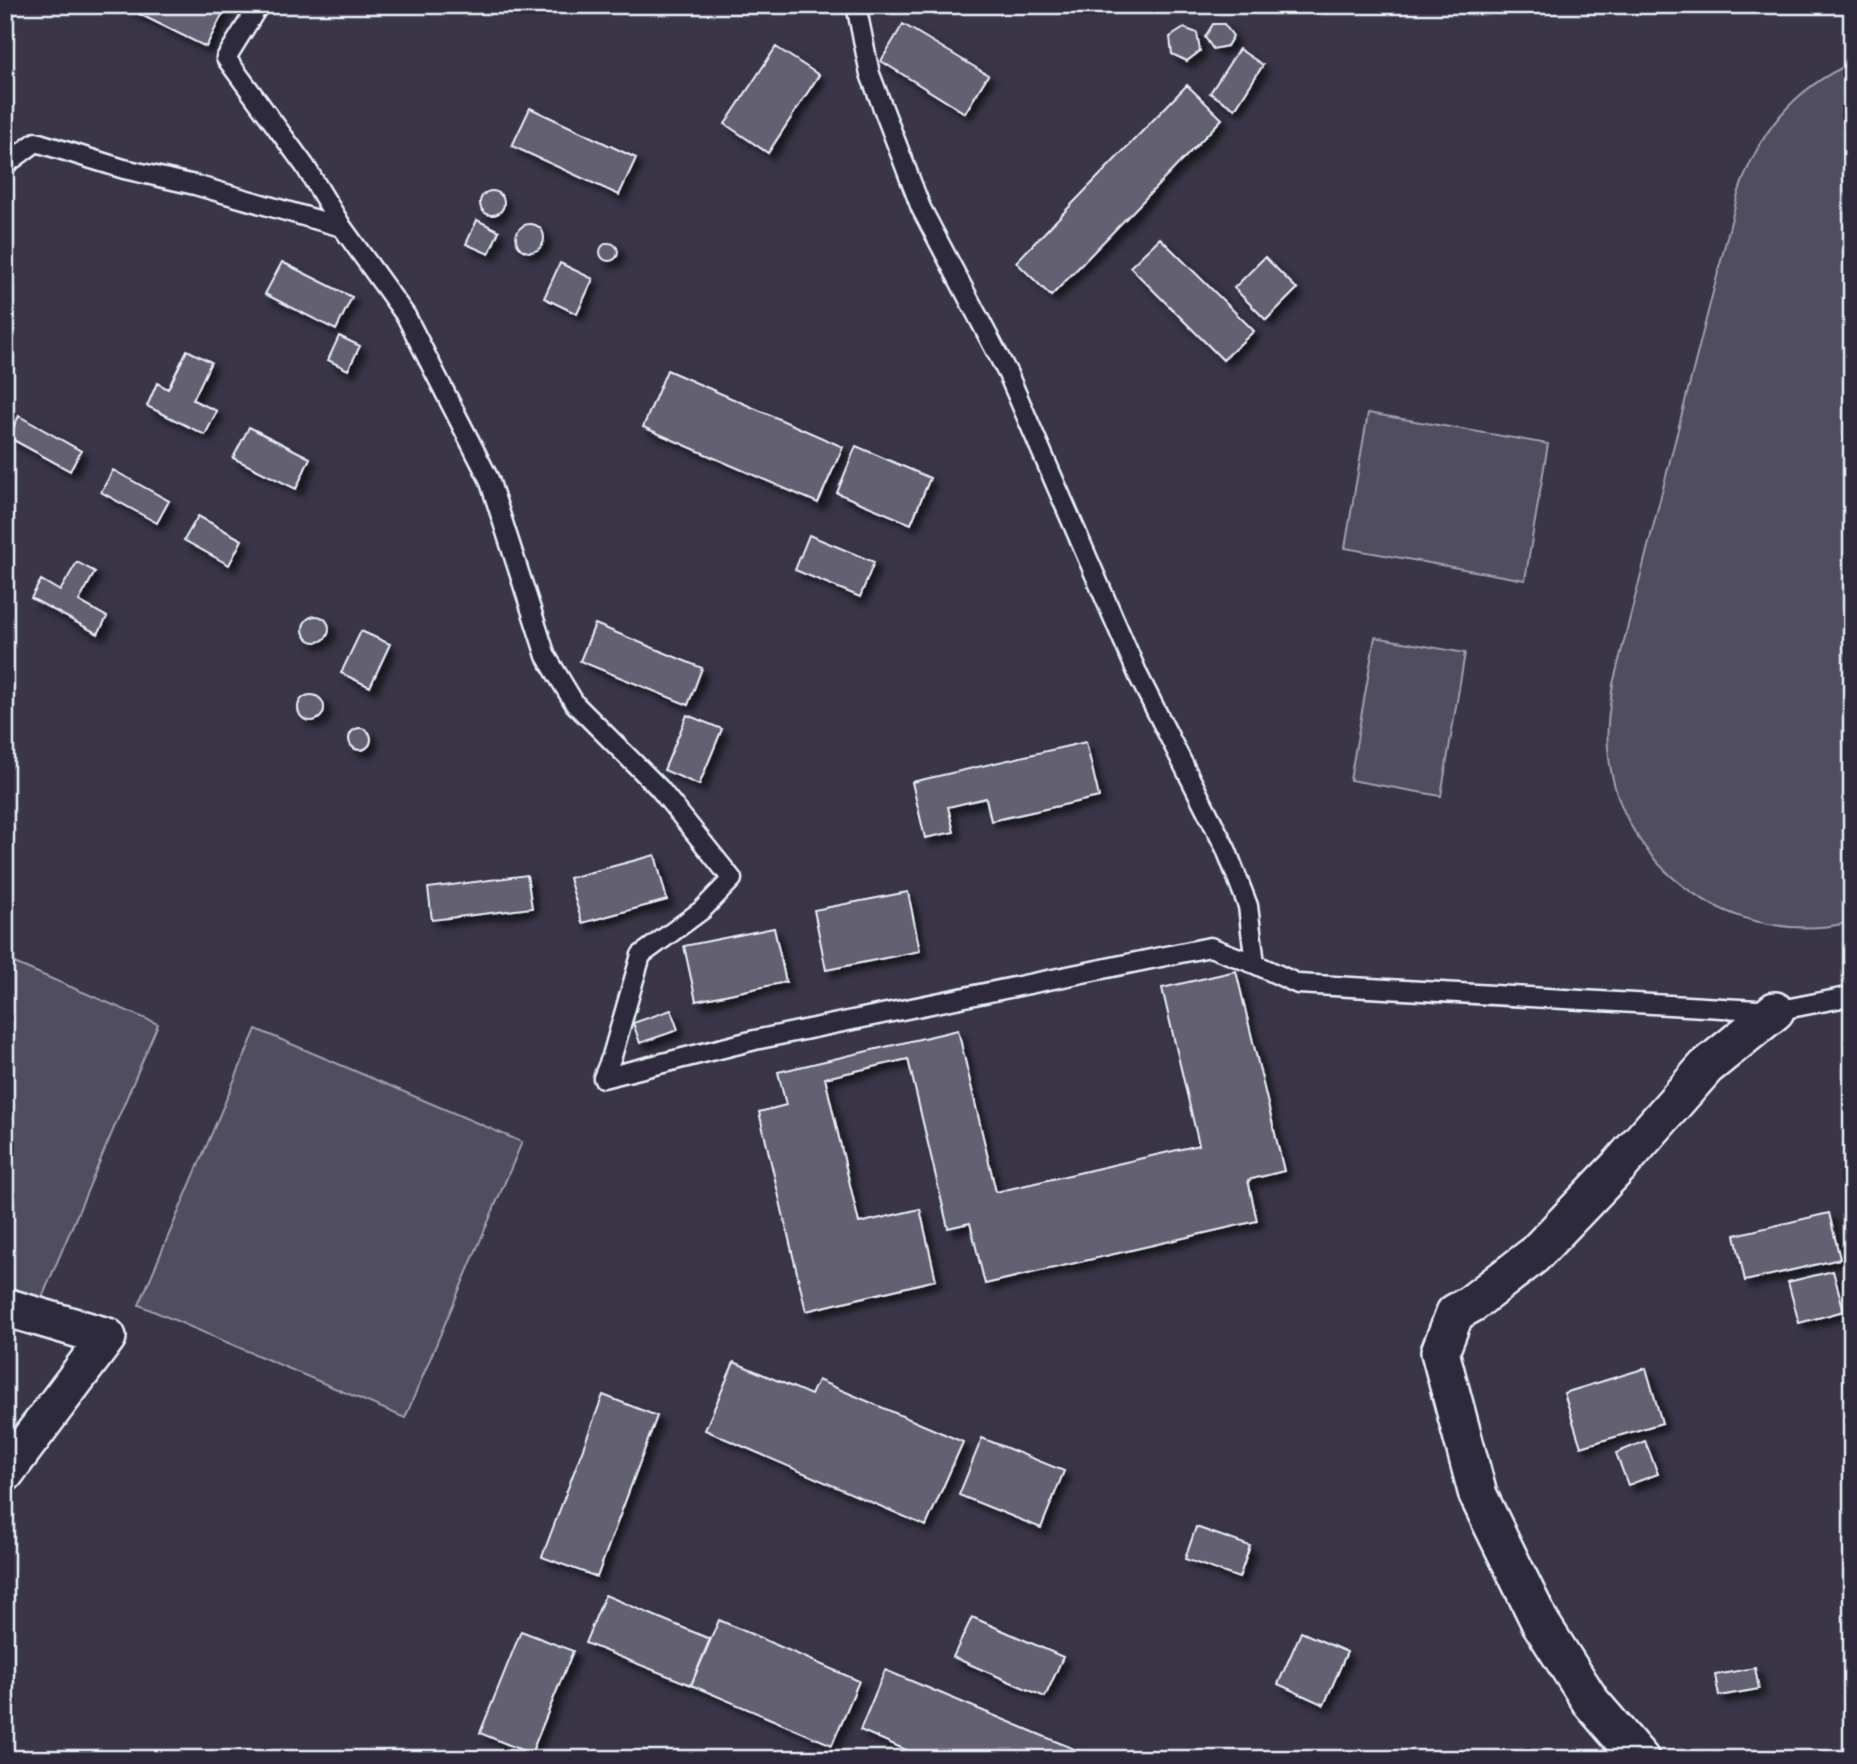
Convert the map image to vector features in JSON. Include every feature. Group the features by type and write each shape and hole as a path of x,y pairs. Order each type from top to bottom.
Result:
{"street":[{"path":"1640,1759 1591,1702 1540,1622 1478,1495 1440,1352 1455,1314 1533,1256 1706,1067 1775,1011"},
{"path":"5,1307 107,1337 5,1473"}],"lane":[{"path":"259,5 226,58 305,166 342,227 406,316 489,478 546,656 575,704 659,788 732,879 702,910 641,955 612,1056 603,1078 755,1040 1210,947 1298,984 1775,1011 1852,996"},
{"path":"856,5 870,74 921,208 1008,374 1139,677 1226,849 1248,906 1255,964"},
{"path":"5,165 36,142 124,169 195,185 342,227"}],"shaded area":[{"path":"1852,63 1852,922 1809,928 1766,924 1726,911 1690,891 1659,864 1634,830 1616,791 1608,748 1608,724 1613,684 1738,194 1746,172 1767,133 1795,100 1812,86"},
{"path":"1368,413 1548,444 1525,580 1345,548"},
{"path":"1375,637 1465,653 1441,796 1350,780"},
{"path":"5,959 158,1024 41,1300 5,1285"},
{"path":"256,1029 522,1142 405,1418 139,1305"}],"building":[{"path":"121,5 227,5 206,47"},
{"path":"903,24 988,75 965,113 881,61"},
{"path":"1213,24 1224,24 1233,36 1227,46 1213,49 1205,37"},
{"path":"1184,28 1197,33 1200,51 1187,61 1172,54 1170,37"},
{"path":"776,47 819,75 768,153 725,124"},
{"path":"1239,49 1263,65 1235,109 1210,93"},
{"path":"1187,85 1222,119 1051,296 1016,262"},
{"path":"530,108 636,158 619,195 512,146"},
{"path":"492,191 500,195 504,203 500,211 492,215 484,211 480,203 484,195"},
{"path":"477,220 499,231 489,254 466,244"},
{"path":"530,224 540,228 544,238 540,248 530,252 520,248 516,238 520,228"},
{"path":"1160,238 1254,331 1223,360 1130,267"},
{"path":"605,243 613,243 618,252 616,259 605,261 600,256 600,248"},
{"path":"1265,257 1297,289 1266,320 1234,288"},
{"path":"282,262 352,297 336,330 265,294"},
{"path":"560,263 593,279 577,314 544,298"},
{"path":"339,336 360,346 348,370 328,360"},
{"path":"187,350 211,362 193,400 217,411 205,435 147,406 157,383 168,389"},
{"path":"667,370 843,447 818,503 643,427"},
{"path":"19,416 81,451 70,471 8,437"},
{"path":"249,427 310,458 296,489 233,458"},
{"path":"856,446 930,478 911,524 837,493"},
{"path":"113,470 169,501 157,523 101,492"},
{"path":"198,516 242,540 229,565 184,540"},
{"path":"809,535 874,562 860,597 795,570"},
{"path":"77,562 95,572 79,601 107,617 98,634 31,598 41,580 60,591"},
{"path":"316,616 325,620 329,629 325,638 316,642 307,638 303,629 307,620"},
{"path":"595,624 702,668 688,705 580,661"},
{"path":"361,631 390,644 370,687 341,673"},
{"path":"311,695 320,699 324,708 320,717 311,721 302,717 298,708 302,699"},
{"path":"687,715 722,729 699,785 664,770"},
{"path":"360,728 368,731 371,739 368,747 360,750 352,747 349,739 352,731"},
{"path":"1086,742 1099,797 991,821 986,798 948,807 954,832 925,838 912,782"},
{"path":"655,855 667,900 582,923 569,878"},
{"path":"527,875 532,908 432,920 428,888"},
{"path":"908,892 920,951 826,970 814,910"},
{"path":"774,928 786,982 696,1001 684,946"},
{"path":"1236,971 1284,1171 1248,1180 1257,1221 985,1284 970,1223 948,1228 908,1059 825,1078 859,1223 920,1209 936,1280 806,1311 759,1112 786,1105 778,1072 958,1030 996,1192 1199,1145 1162,988"},
{"path":"671,1010 678,1030 640,1043 633,1023"},
{"path":"1829,1213 1840,1259 1745,1281 1735,1235"},
{"path":"1833,1271 1844,1311 1799,1323 1788,1282"},
{"path":"734,1362 811,1395 818,1380 963,1442 926,1526 705,1430"},
{"path":"1646,1368 1662,1423 1581,1447 1564,1393"},
{"path":"603,1395 657,1416 597,1577 542,1557"},
{"path":"982,1438 1064,1471 1041,1528 959,1495"},
{"path":"1645,1441 1658,1474 1628,1485 1616,1453"},
{"path":"1196,1527 1250,1546 1239,1578 1185,1559"},
{"path":"605,1595 710,1639 691,1685 585,1643"},
{"path":"972,1617 1063,1657 1045,1697 953,1657"},
{"path":"719,1620 859,1681 832,1745 691,1685"},
{"path":"521,1631 573,1651 531,1754 480,1733"},
{"path":"1301,1632 1347,1652 1324,1705 1278,1684"},
{"path":"1755,1668 1759,1689 1719,1696 1715,1675"},
{"path":"885,1670 1098,1759 927,1759 860,1730"}]}
